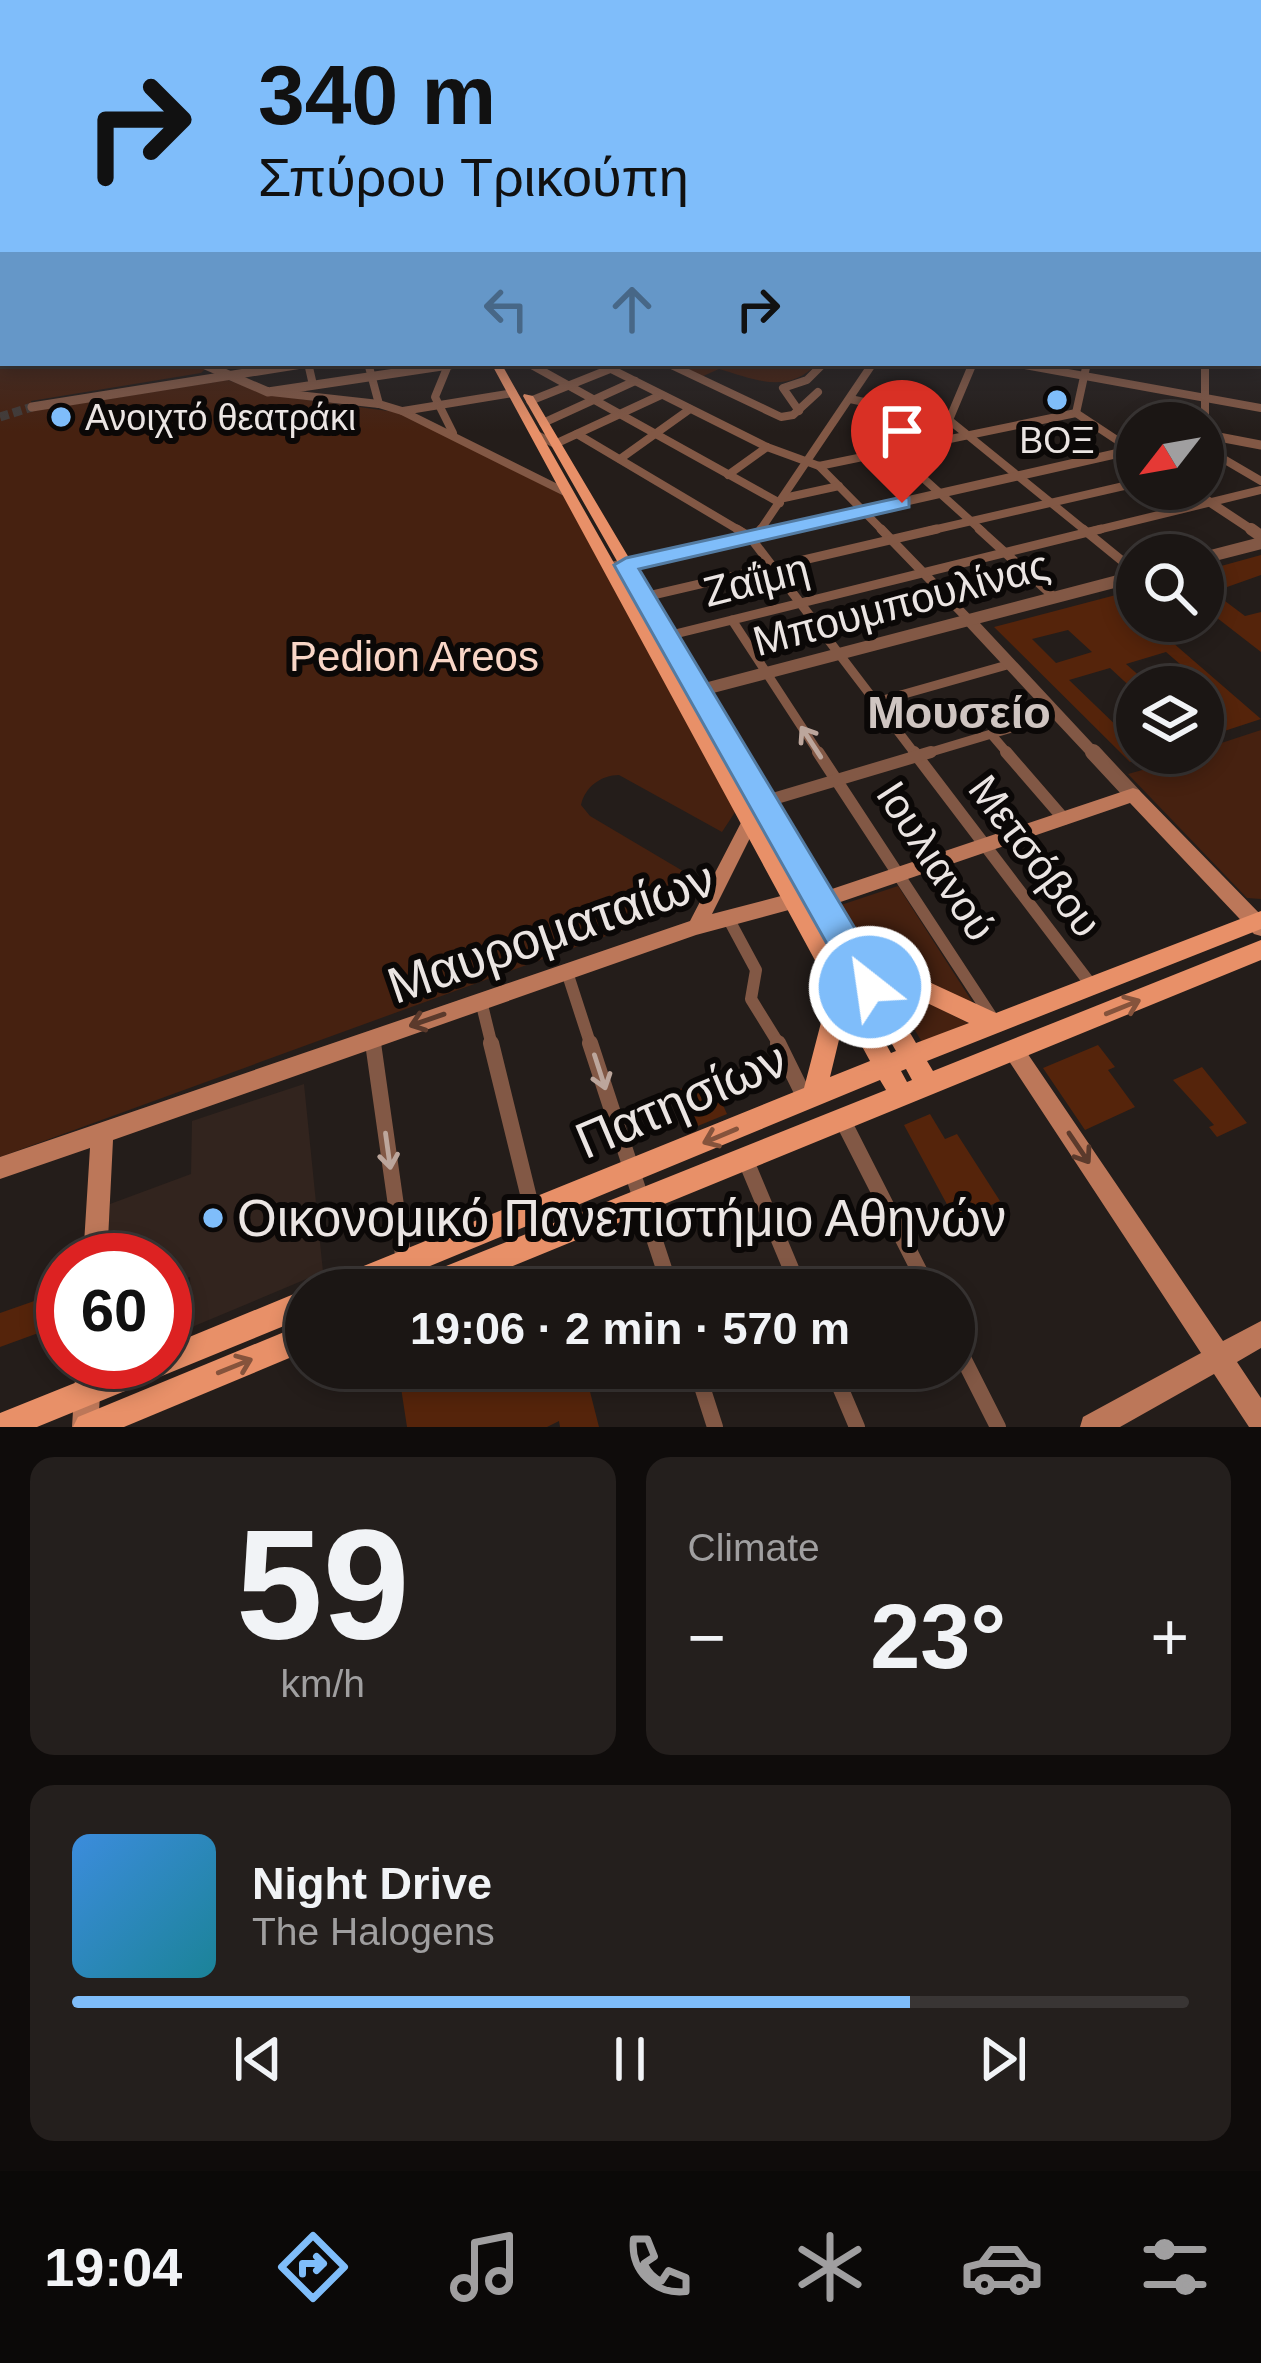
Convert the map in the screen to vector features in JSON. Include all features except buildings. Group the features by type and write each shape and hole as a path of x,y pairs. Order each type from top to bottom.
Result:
{"main road":[{"path":"498,366 512,393 555,444 619,567 758,810 820,901 928,1085"},
{"path":"510,366 570,494 644,597 667,636 690,693"},
{"path":"1133,795 1259,923"},
{"name":"Μαυροματαίων","path":"0,1168 696,927 796,900 820,901 1133,795"},
{"path":"758,810 796,900 902,1096"},
{"path":"696,927 758,810"},
{"name":"Πατησίων","path":"464,1269 810,1098 1259,923"},
{"name":"Πατησίων","path":"390,1269 532,1213 746,1161 1261,950"},
{"path":"852,956 996,1024"},
{"path":"810,1098 842,985"},
{"path":"1014,1051 1261,1421"},
{"path":"96,1233 102,1132"},
{"path":"192,1350 285,1312"},
{"path":"1093,1427 1261,1334"},
{"path":"88,1389 87,1427 285,1346"},
{"path":"1,1427 67,1389"}],"street":[{"path":"255,366 220,368 31,405 220,368 268,392 379,404 402,411 570,494"},
{"path":"309,366 313,385"},
{"path":"369,366 379,404"},
{"path":"268,392 423,366"},
{"path":"444,366 436,394 454,436"},
{"path":"431,424 426,407 444,366"},
{"path":"533,366 782,501 839,486"},
{"path":"606,366 767,447 819,466 1076,413 1116,439"},
{"path":"673,366 781,417 799,411 818,392"},
{"path":"799,411 783,388 806,380 821,366"},
{"path":"754,536 871,366"},
{"path":"949,420 972,366"},
{"path":"1029,366 1261,408"},
{"path":"1076,413 1087,366"},
{"path":"1205,366 1205,402"},
{"path":"530,401 610,368"},
{"path":"539,428 634,381"},
{"path":"402,411 512,393"},
{"path":"555,444 662,394"},
{"path":"850,399 949,420 1116,556"},
{"path":"620,460 690,409"},
{"path":"577,434 754,536"},
{"path":"1224,438 1261,445"},
{"path":"728,475 767,447"},
{"path":"893,451 1054,597"},
{"path":"619,567 1116,455"},
{"path":"1224,460 1261,485"},
{"path":"819,466 1133,795"},
{"name":"Ζαΐμη","path":"1224,497 1261,485"},
{"path":"644,597 1116,488"},
{"name":"Ζαΐμη","path":"667,636 1177,510"},
{"path":"1221,510 1261,540"},
{"name":"Μετσόβου","path":"754,536 1092,986"},
{"path":"1224,551 1261,540"},
{"name":"Μπουμπουλίνας","path":"690,693 1116,580"},
{"name":"Ιουλιανού","path":"732,620 996,1024"},
{"path":"876,702 1007,665"},
{"path":"758,810 836,780 1055,715"},
{"path":"991,734 1064,819"},
{"path":"728,918 756,970 751,999 810,1098"},
{"path":"567,972 664,1269"},
{"path":"481,1001 532,1213"},
{"path":"372,1039 404,1263"},
{"path":"843,1121 917,1269"},
{"path":"746,1161 791,1269"},
{"path":"975,1382 998,1427"},
{"path":"703,1389 715,1427"},
{"path":"841,1389 856,1427"}],"shaded area":[{"name":"Οικονομικό Πανεπιστήμιο Αθηνών","path":"304,1084 323,1269 285,1269 285,1288 192,1327 192,1233 108,1233 110,1204 191,1174 192,1121"}],"green space":[{"name":"Pedion Areos","path":"0,366 200,366 206,368 201,373 31,401 33,411 228,380 270,395 403,413 568,495 739,806 722,832 619,775 600,780 586,793 581,805 590,816 698,880 680,909 0,1157"},
{"path":"676,366 814,366 783,382 719,369 701,377"},
{"path":"1261,730 1261,899 1247,898 1128,774 1224,774 1224,742"},
{"path":"898,886 973,1003 897,964 835,907"},
{"path":"885,981 968,1023 922,1042"}],"tunnel":[{"path":"0,417 32,407"}],"place":[{"name":"ΒΟΞ","path":"1057,400"},
{"name":"Ανοιχτό θεατράκι","path":"61,417"},
{"name":"Οικονομικό Πανεπιστήμιο Αθηνών","path":"213,1218"}],"district":[{"name":"Μουσείο","path":"959,712"}],"route":[{"path":"870,987 626,565 902,503"}]}
